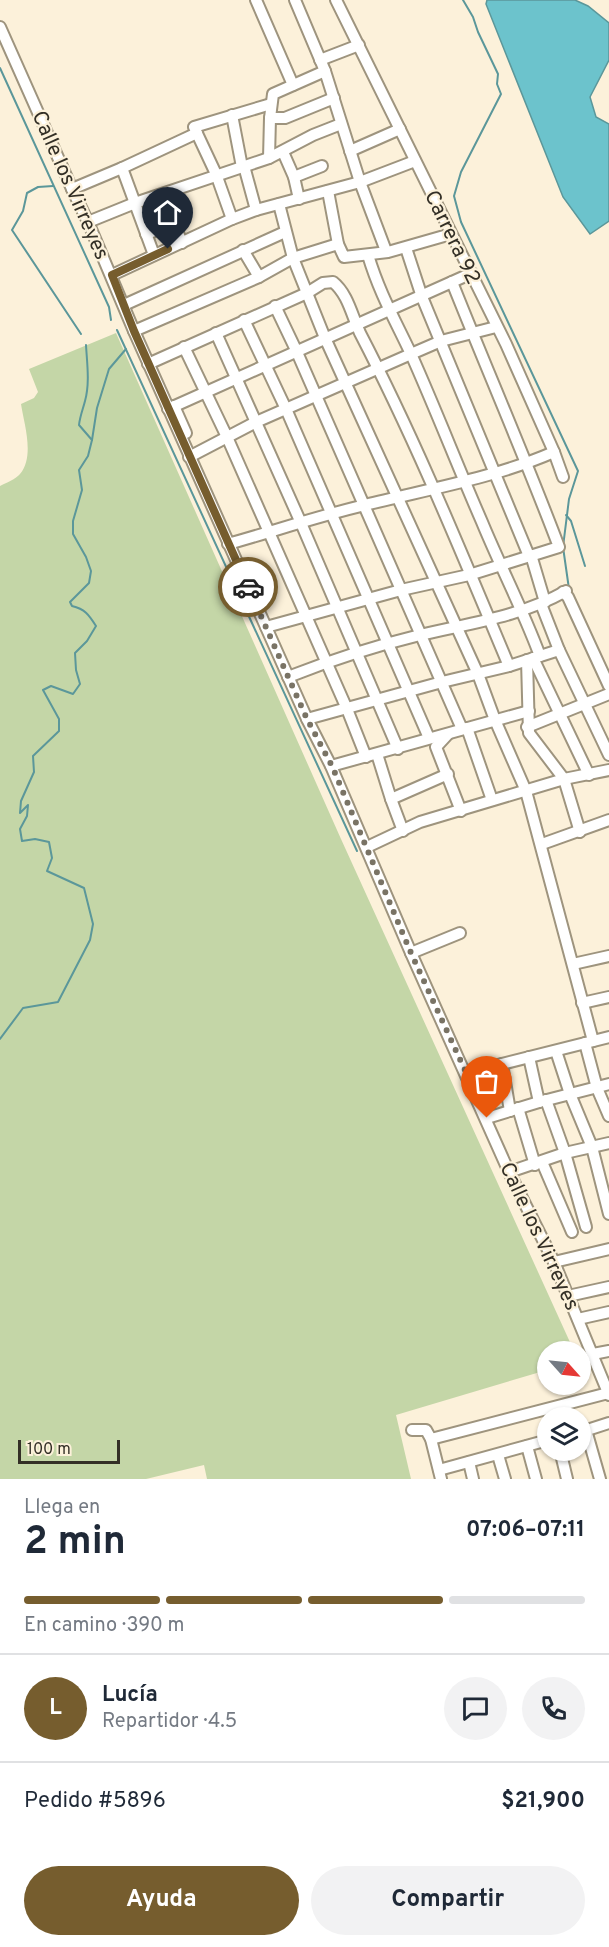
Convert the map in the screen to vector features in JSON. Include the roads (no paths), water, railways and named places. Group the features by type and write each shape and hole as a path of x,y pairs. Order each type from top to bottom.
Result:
{"street":[{"path":"256,0 293,85"},
{"path":"295,0 325,71 360,182 386,251"},
{"name":"Carrera 92","path":"336,0 472,273 554,452 563,477"},
{"name":"Calle los Virreyes","path":"0,27 112,275 148,364 193,455 228,544 307,719 332,766 411,953 510,1172 554,1262 608,1392"},
{"path":"320,60 359,45"},
{"path":"269,158 273,94 325,71"},
{"path":"270,118 285,118 334,98"},
{"path":"232,219 216,174 194,126 271,104"},
{"path":"232,115 243,167 256,210"},
{"path":"88,222 216,174 269,158 313,135 341,124"},
{"path":"350,151 400,129"},
{"path":"72,189 196,133"},
{"path":"283,152 294,177 299,199"},
{"path":"112,275 232,219 256,210 360,182 415,161"},
{"path":"294,177 321,166"},
{"path":"122,168 154,255"},
{"path":"328,191 338,244 344,257 406,248 451,234"},
{"path":"163,194 182,243"},
{"path":"279,204 293,258 325,338 478,674 526,791 573,964 597,1088 609,1116"},
{"path":"146,234 174,224"},
{"path":"124,305 285,232"},
{"path":"134,331 259,277 293,258 338,244"},
{"path":"406,248 422,297 530,555 543,603 560,650 584,705 604,731 609,756"},
{"path":"243,250 259,277"},
{"path":"368,255 375,280 411,354 501,566 524,611 533,658 589,775"},
{"path":"171,407 472,273"},
{"path":"148,364 307,293 315,287 333,282 341,289 356,325 379,369 509,666"},
{"path":"266,627 369,598 469,575 559,547 528,463 452,282"},
{"path":"275,306 464,728 492,800"},
{"path":"244,320 266,364 409,691 448,774 461,811"},
{"path":"193,455 256,422 441,341 496,327"},
{"path":"216,333 338,607 398,749"},
{"path":"184,347 227,437 366,757"},
{"path":"228,544 364,505 494,473 554,452"},
{"path":"288,677 356,653 524,611 565,592 609,686"},
{"path":"307,719 509,666 560,650"},
{"path":"533,658 527,727 532,738 564,779 580,832"},
{"path":"527,727 609,694"},
{"path":"332,766 432,741 464,728 529,711"},
{"path":"377,754 403,831"},
{"path":"367,847 420,822 564,779 608,773"},
{"path":"392,799 448,774"},
{"path":"542,844 609,820"},
{"path":"411,953 460,933"},
{"path":"573,964 609,956"},
{"path":"582,1003 609,997"},
{"path":"467,1076 482,1069 609,1037"},
{"path":"556,1051 570,1094 592,1147 609,1214"},
{"path":"529,1057 542,1101 565,1153 586,1227"},
{"path":"502,1064 514,1109 572,1232"},
{"path":"487,1118 609,1084"},
{"path":"510,1172 565,1153 609,1143"},
{"path":"554,1262 609,1249"},
{"path":"568,1296 609,1287"},
{"path":"578,1319 609,1312"},
{"path":"593,1354 609,1351"},
{"path":"431,1439 608,1392"},
{"path":"591,1429 609,1423"},
{"path":"412,1430 424,1429 431,1439 440,1474 469,1462 537,1443"},
{"path":"527,1446 536,1479"},
{"path":"591,1454 600,1479"},
{"path":"498,1455 505,1479"},
{"path":"563,1461 567,1479"},
{"path":"469,1462 473,1479"}],"water":[{"path":"487,0 575,0 588,6 609,23 609,60 590,97 596,117 609,124 609,221 590,234 563,197 486,4"}],"waterway":[{"path":"463,0 498,74 497,84 501,94 461,172 454,196 461,222 578,471 569,499 563,547 569,589"},
{"path":"0,68 109,307 111,320"},
{"path":"53,186 38,187 27,193 23,211 12,230 81,334"},
{"path":"117,330 357,851"},
{"path":"0,1039 23,1008 58,1002 90,940 93,924 84,888 47,871 52,858 49,842 35,839 22,841 20,829 27,816 28,805 20,813 21,801 34,772 33,756 59,731 59,719 43,690 51,686 73,694 80,684 75,653 87,641 96,626 86,613 72,606 70,602 89,583 91,571 73,534 73,521 82,490 79,470 88,456 92,440 79,425 87,387 86,345"},
{"path":"92,440 97,408 109,369 126,349"},
{"path":"566,515 571,521 585,566"}]}
